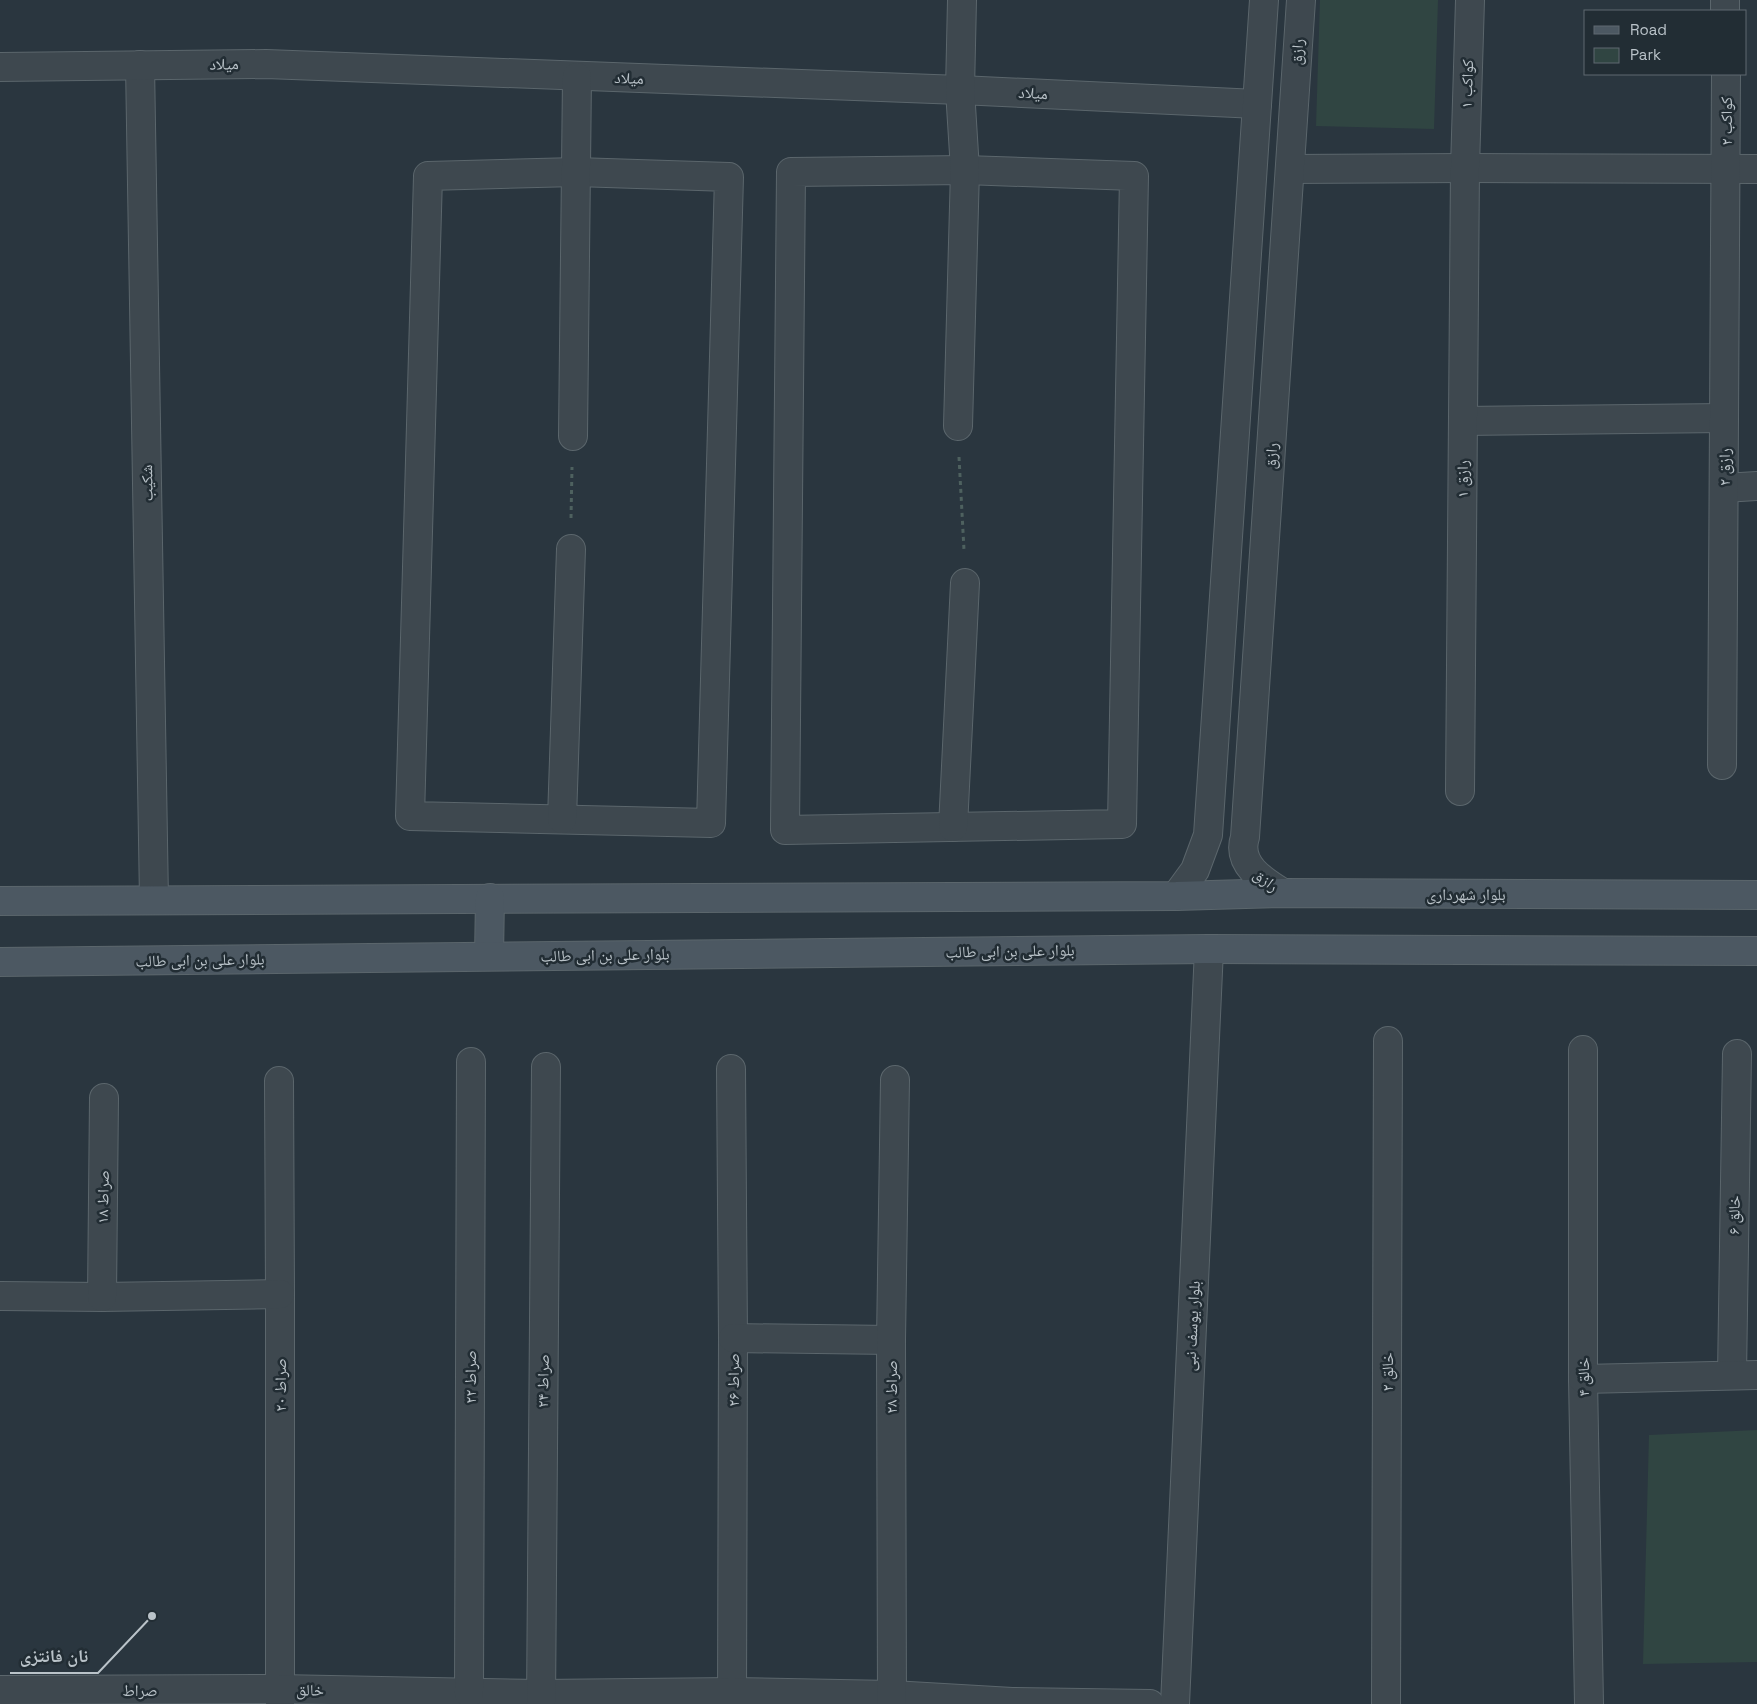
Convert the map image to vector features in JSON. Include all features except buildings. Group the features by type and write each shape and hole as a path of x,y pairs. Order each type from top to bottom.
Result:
{"main road":[{"name":"بلوار شهرداری","path":"1176,896 1283,893 1757,895"},
{"path":"0,901 1176,896"},
{"path":"489,956 490,898"},
{"path":"1209,949 1757,951"},
{"name":"بلوار علی بن ابی طالب","path":"0,962 1209,949"}],"street":[{"path":"958,426 965,170 960,90 962,0"},
{"path":"1176,896 1195,870 1208,835 1264,0"},
{"name":"رازق","path":"1283,893 1266,883 1250,869 1243,841 1301,0"},
{"name":"کواکب ۱","path":"1464,168 1470,0"},
{"name":"میلاد","path":"0,67 266,64 960,90 1257,104"},
{"name":"شکیب","path":"140,65 154,900"},
{"name":"کواکب ۲","path":"1726,75 1726,169"},
{"path":"573,436 577,77"},
{"name":"رازق ۱","path":"1460,791 1464,168"},
{"path":"1290,169 1757,169"},
{"name":"رازق ۲","path":"1722,764 1726,169"},
{"path":"965,170 1134,176 1122,824 785,830 791,172 965,170"},
{"path":"576,172 729,176 711,823 410,816 428,176 576,172"},
{"path":"1463,421 1724,418"},
{"path":"1724,488 1757,486"},
{"path":"562,820 571,550"},
{"path":"953,827 966,583"},
{"path":"1208,835 1213,852 1220,856 1229,857 1237,853 1243,841"},
{"name":"بلوار یوسف نبی","path":"1175,1704 1209,949"},
{"name":"خالق ۲","path":"1386,1704 1388,1041"},
{"name":"خالق ۴","path":"1583,1050 1583,1379 1589,1704"},
{"name":"خالق ۶","path":"1737,1054 1744,1375"},
{"name":"صراط ۲۲","path":"468,1692 471,1062"},
{"name":"صراط ۲۴","path":"540,1699 546,1067"},
{"name":"صراط ۲۶","path":"731,1068 733,1338 732,1698"},
{"name":"صراط ۲۸","path":"892,1700 891,1340 895,1080"},
{"name":"صراط ۲۰","path":"279,1081 280,1697"},
{"name":"صراط ۱۸","path":"102,1297 104,1098"},
{"path":"0,1296 102,1297 280,1294"},
{"path":"733,1338 891,1340"},
{"path":"1583,1379 1744,1375"},
{"name":"صراط","path":"0,1690 280,1697"},
{"name":"خالق","path":"280,1697 385,1698 468,1692 540,1699 732,1698 1150,1704"}],"path":[{"path":"958,426 966,583"},
{"path":"571,550 573,436"}],"green space":[{"path":"1320,0 1438,0 1434,129 1316,126"},
{"path":"1757,1430 1757,1662 1643,1664 1649,1435"}],"place":[{"name":"نان فانتزی","path":"152,1616"}]}
